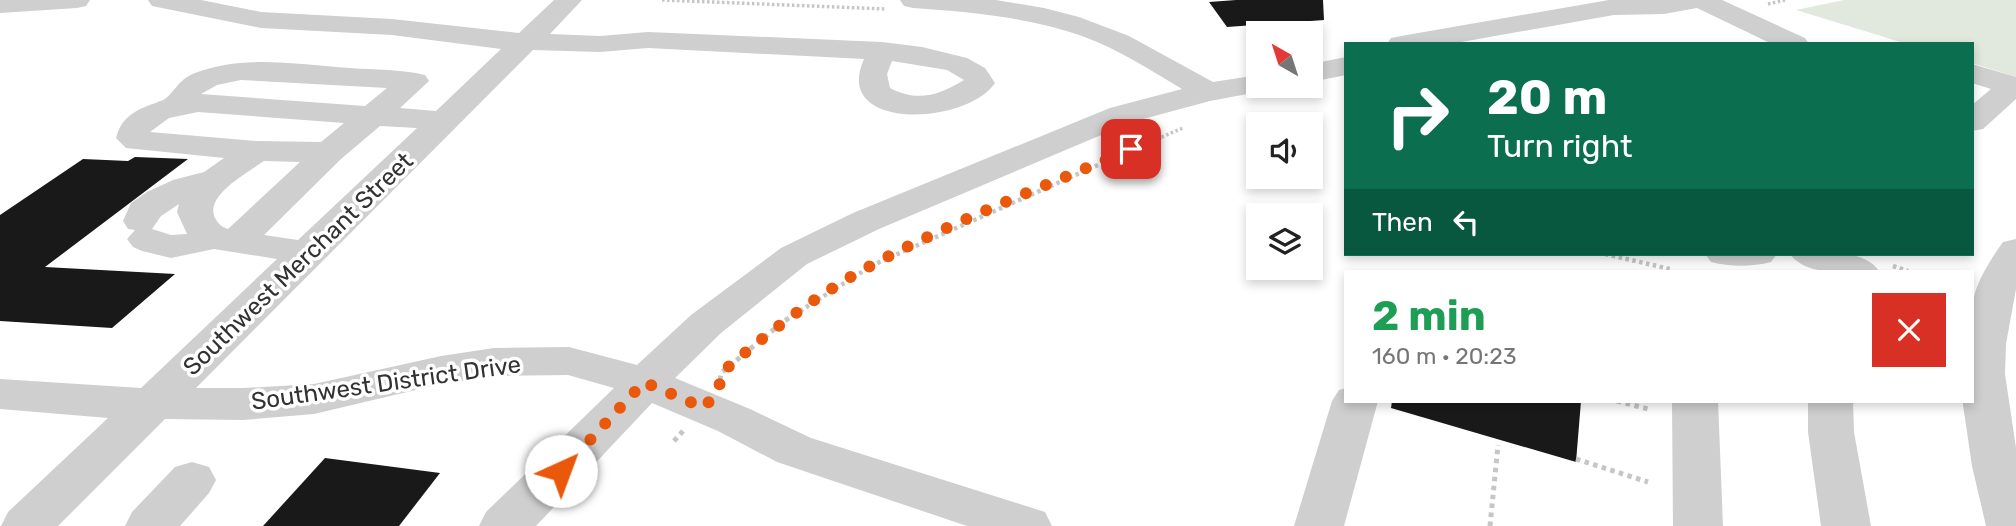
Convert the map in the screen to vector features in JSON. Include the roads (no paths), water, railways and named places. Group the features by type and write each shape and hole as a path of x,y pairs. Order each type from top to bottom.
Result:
{"street":[{"path":"0,5 77,0"},
{"path":"161,0 261,20 392,27 528,43 600,44 648,40 882,51"},
{"name":"Southwest Merchant Street","path":"26,526 528,43 569,0"},
{"path":"913,0 983,5 1050,18 1117,41 1194,106"},
{"path":"1413,42 1614,7 1664,6 1699,0 1791,42"},
{"path":"1488,42 1632,17 1664,6"},
{"path":"1323,58 1344,53"},
{"path":"1323,71 1344,66"},
{"path":"187,104 181,99 191,86 222,74 241,71 414,81 225,239 182,247 162,247 144,230 144,211 167,196 201,182 214,181"},
{"path":"1194,106 1246,74"},
{"path":"1974,74 2014,86"},
{"path":"1974,120 2014,86"},
{"path":"504,526 561,471 644,382 706,324 743,298 819,267 918,216 1137,124 1246,88"},
{"path":"329,152 257,151 138,141 132,138 132,133 140,121 169,108 187,104 445,121"},
{"path":"257,151 202,192 194,206 194,217 200,228 225,239 309,253"},
{"path":"2011,526 1990,446 1982,364 1999,281 2016,250"},
{"path":"1816,256 1853,266"},
{"name":"Southwest District Drive","path":"0,394 152,404 243,404 314,399 441,370 494,362 569,361 644,382 689,425 794,450 966,517 1027,526"},
{"path":"1319,526 1354,403"},
{"path":"1695,403 1698,526"},
{"path":"1830,403 1846,526"},
{"path":"542,526 561,471"},
{"path":"150,526 192,480"}]}
